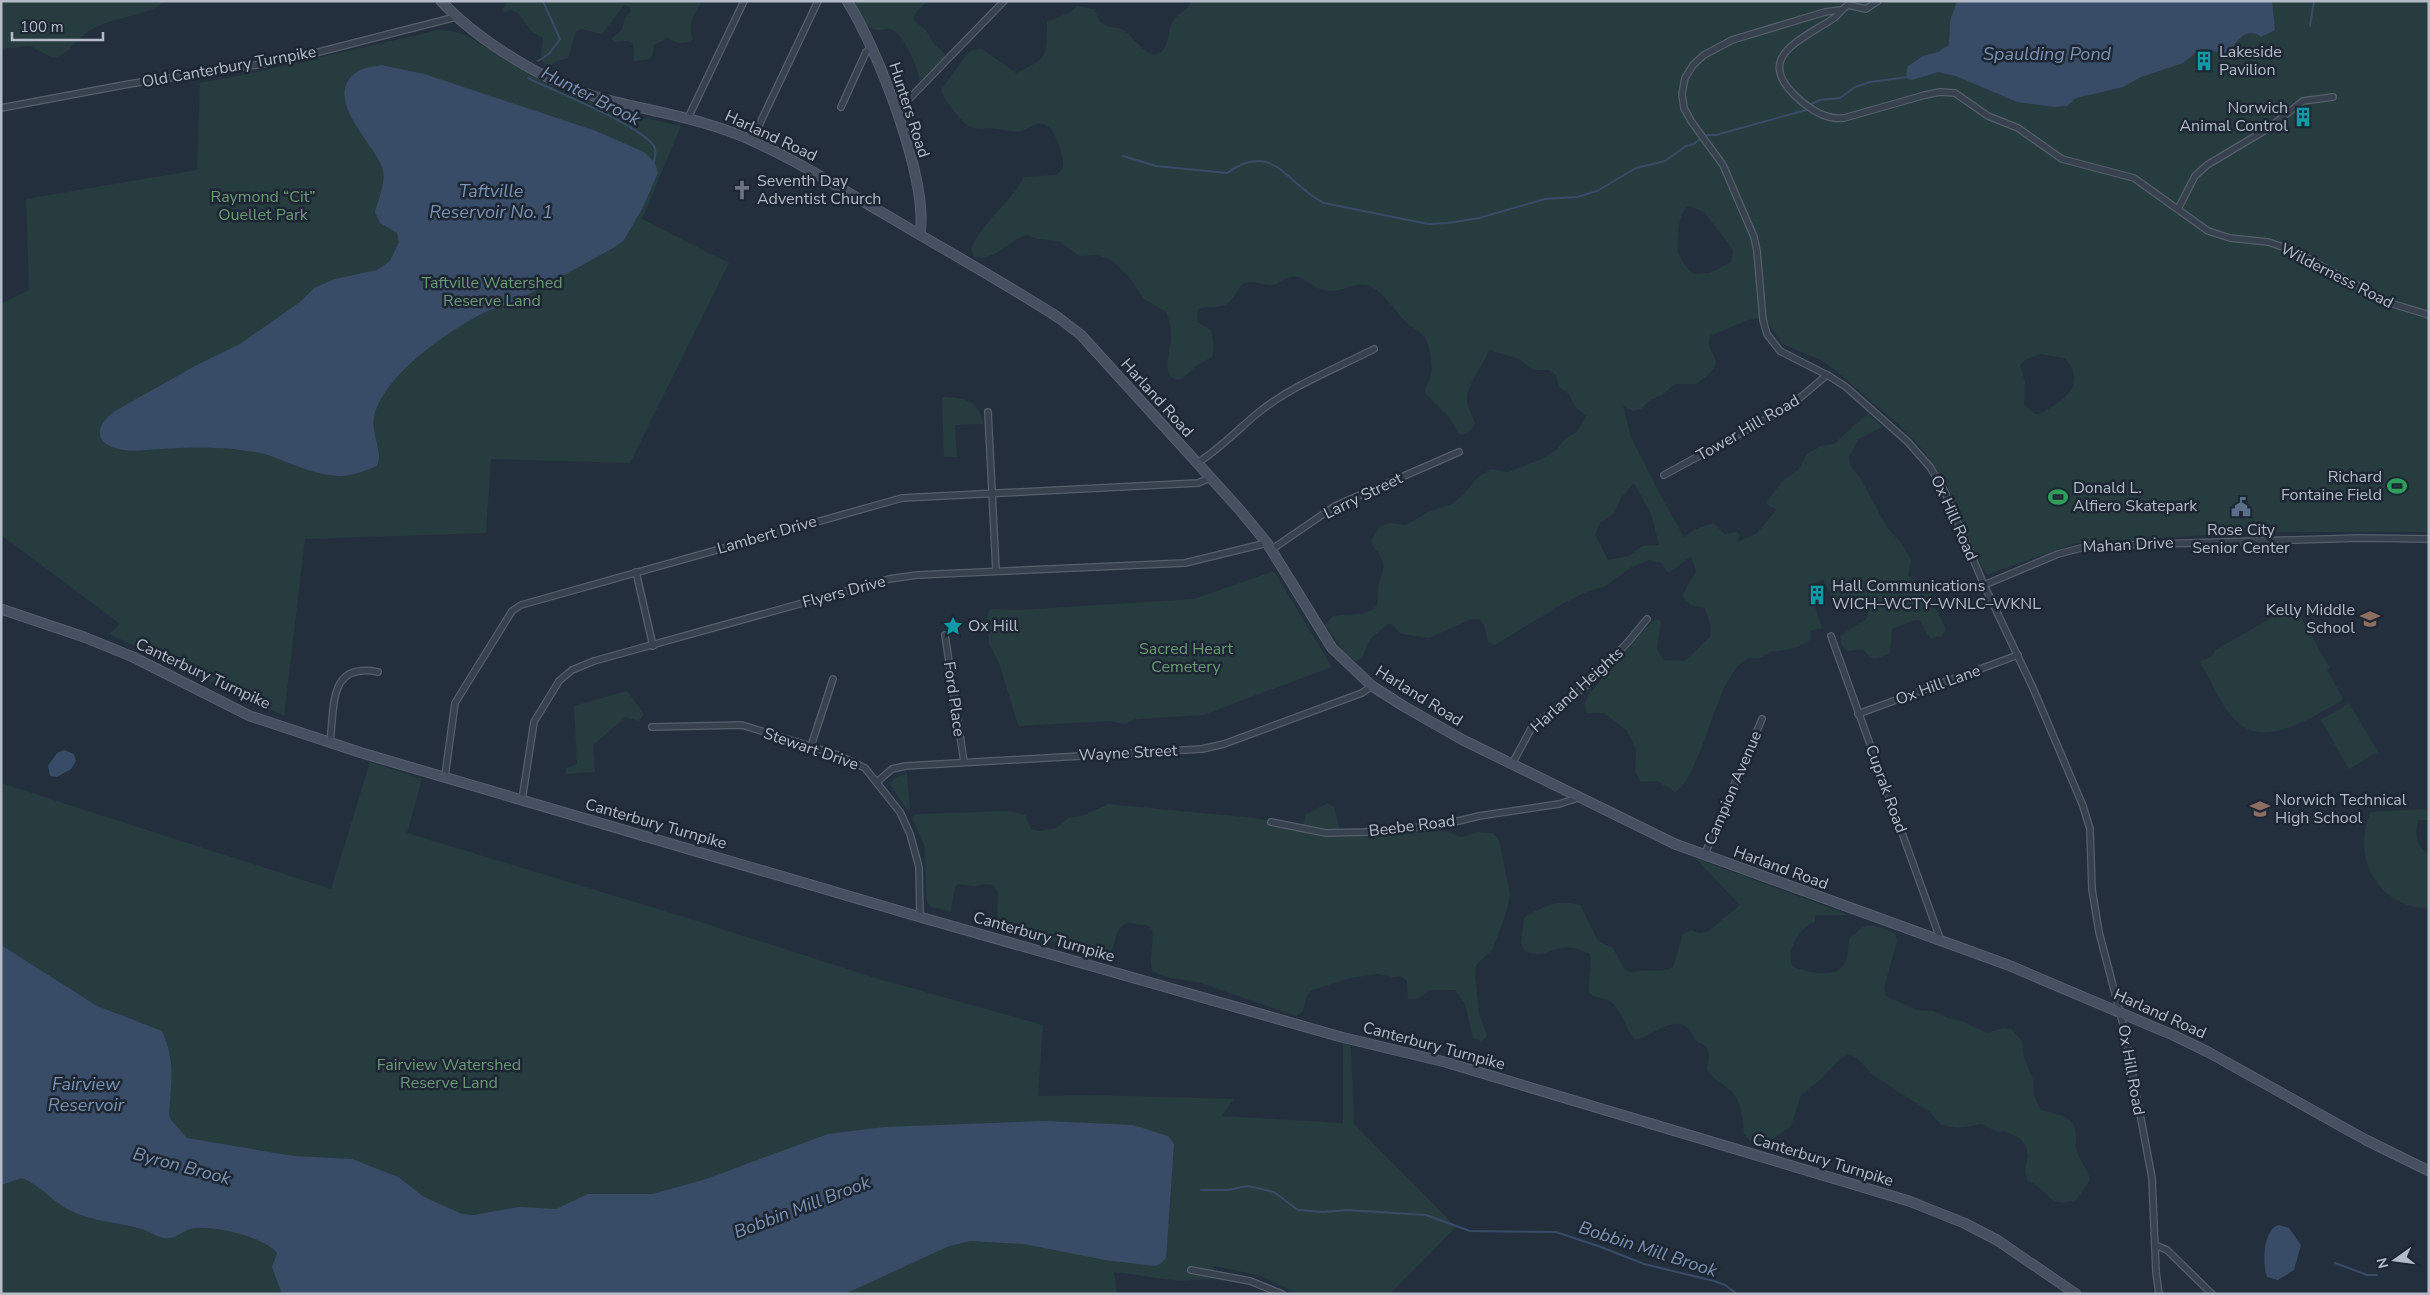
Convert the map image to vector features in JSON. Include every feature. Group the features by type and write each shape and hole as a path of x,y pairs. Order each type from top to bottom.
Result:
{"street":[{"name":"Harland Road","path":"441,1 456,17 481,37 548,78 603,98 688,118 752,140 824,177 1030,299 1081,335 1269,546 1332,648 1372,686 1462,740 1675,844 1704,856 2008,965 2120,1012 2200,1048 2366,1140 2429,1171"},
{"path":"688,118 744,1"},
{"path":"752,140 818,1"},
{"name":"Hunters Road","path":"847,1 872,48 894,105 916,183 923,218 920,233"},
{"path":"894,105 908,100 1004,1"},
{"name":"Wilderness Road","path":"1878,1 1866,9 1848,3 1840,10 1836,17 1794,43 1780,62 1780,72 1786,86 1815,111 1825,116 1840,118 1925,95 1940,92 1955,93 1991,118 2018,128 2058,157 2130,176 2208,231 2230,238 2268,242 2292,250 2390,303 2429,315"},
{"name":"Ox Hill Road","path":"1840,10 1825,12 1724,44 1693,65 1685,78 1682,94 1688,118 1726,171 1754,237 1763,320 1767,334 1780,351 1827,375 1871,408 1908,442 1930,466 1944,490 1984,585 2018,655 2088,820 2095,912 2120,1012 2152,1178 2155,1245 2160,1294"},
{"name":"Old Canterbury Turnpike","path":"1,108 129,84 263,64 308,55 456,17"},
{"path":"841,107 866,52 872,48"},
{"path":"2178,209 2195,176 2206,166 2269,128 2303,101 2332,97"},
{"path":"1197,463 1212,454 1259,412 1291,391 1374,349"},
{"name":"Tower Hill Road","path":"1664,475 1789,407 1827,375"},
{"path":"988,412 996,572"},
{"name":"Larry Street","path":"1269,546 1335,506 1459,452"},
{"name":"Lambert Drive","path":"445,776 455,703 512,611 521,605 902,498 1198,483 1210,478"},
{"name":"Mahan Drive","path":"1984,585 2058,554 2089,546 2351,538 2429,539"},
{"name":"Flyers Drive","path":"522,800 534,722 559,680 572,670 594,661 889,579 917,575 1186,563 1269,546"},
{"path":"636,572 653,646"},
{"name":"Canterbury Turnpike","path":"1,609 84,637 133,657 250,716 330,741 522,800 920,917 1341,1037 1445,1062 1909,1201 1957,1220 1998,1240 2076,1294"},
{"name":"Harland Heights","path":"1512,764 1532,726 1591,681 1647,619"},
{"name":"Ford Place","path":"945,635 964,762"},
{"name":"Cuprak Road","path":"1831,636 1941,941"},
{"name":"Ox Hill Lane","path":"1858,714 2018,655"},
{"path":"330,741 335,696 340,681 350,672 363,669 378,672"},
{"path":"811,746 833,679"},
{"name":"Wayne Street","path":"877,782 892,770 906,766 1202,749 1224,744 1362,692 1372,686"},
{"name":"Campion Avenue","path":"1704,856 1762,719"},
{"name":"Stewart Drive","path":"652,727 742,725 811,746 854,761 866,768 900,812 910,834 919,867 920,917"},
{"name":"Beebe Road","path":"1271,822 1326,833 1365,832 1442,825 1479,816 1565,803 1581,797"},
{"path":"2155,1245 2167,1250 2212,1294"},
{"path":"1191,1270 1250,1281 1282,1294"}],"green space":[{"path":"1,1 166,1 153,9 94,28 63,54 53,58 30,46 1,49"},
{"path":"508,1 702,1 694,14 691,24 690,29 693,39 691,42 679,43 667,38 654,45 653,54 650,59 634,61 634,47 631,42 616,42 611,39 622,30 625,18 631,11 630,7 624,5 602,34 582,29 576,31 568,58 555,62 549,67 543,64 541,54 543,38 532,32 518,13 511,10 504,13 503,9"},
{"path":"854,1 928,1 916,12 913,20 926,30 934,44 945,54 945,57 920,81 914,61 898,33 891,29 878,30 869,27 859,15"},
{"path":"1191,1 2429,1 2429,532 2261,532 2075,543 1987,575 1976,556 1947,485 1923,450 1899,425 1835,370 1821,360 1782,344 1768,322 1757,318 1710,336 1710,349 1716,363 1708,375 1696,384 1675,384 1662,395 1650,400 1641,409 1633,411 1623,406 1631,437 1684,537 1694,530 1713,523 1725,534 1737,532 1740,535 1738,542 1757,533 1777,509 1767,504 1768,500 1784,479 1798,470 1807,454 1821,446 1834,444 1868,413 1882,427 1859,439 1849,457 1850,465 1860,478 1887,527 1901,543 1911,560 1908,576 1922,584 1933,596 1935,607 1946,629 1942,636 1930,638 1919,620 1915,620 1892,629 1890,653 1873,658 1863,649 1847,651 1841,644 1840,636 1866,619 1869,602 1863,596 1847,596 1833,600 1824,580 1816,583 1812,587 1809,599 1815,607 1822,628 1810,631 1811,639 1799,646 1772,652 1760,658 1749,658 1739,665 1723,690 1690,774 1682,786 1675,792 1657,781 1641,782 1635,771 1636,750 1627,731 1604,713 1587,713 1584,705 1589,694 1655,619 1661,621 1657,649 1663,660 1685,661 1710,637 1711,626 1705,608 1691,605 1682,596 1696,571 1691,556 1670,572 1666,571 1661,563 1649,560 1630,568 1604,587 1589,591 1562,604 1495,645 1488,642 1484,625 1479,619 1471,619 1429,638 1401,634 1392,624 1388,624 1370,639 1362,658 1356,661 1348,656 1325,625 1333,616 1364,613 1376,607 1383,567 1381,558 1373,546 1372,538 1382,525 1390,523 1406,525 1428,512 1452,504 1465,493 1477,478 1491,469 1508,472 1539,460 1555,451 1566,438 1577,432 1586,416 1574,405 1569,394 1559,387 1556,375 1549,370 1533,370 1519,359 1489,350 1467,395 1467,401 1475,424 1473,428 1463,435 1459,434 1449,417 1425,393 1432,369 1430,352 1425,337 1408,324 1377,291 1367,285 1362,284 1329,291 1313,286 1298,277 1292,277 1274,285 1250,282 1242,285 1229,303 1218,307 1198,309 1197,322 1211,330 1214,347 1212,357 1197,365 1182,379 1178,380 1169,373 1168,361 1171,333 1166,312 1144,299 1129,277 1112,260 1096,255 1079,256 1059,241 1038,239 1026,235 995,254 981,258 974,257 971,249 982,229 1012,196 1024,177 1056,175 1063,167 1063,161 1058,141 1051,129 1043,124 1037,124 1015,132 995,128 971,127 959,117 945,99 941,90 966,55 973,50 982,49 1016,73 1035,63 1044,55 1047,42 1047,22 1071,12 1077,6 1094,9 1099,19 1106,26 1123,30 1146,51 1157,54 1162,51 1167,43 1173,21","holes":["1689,206 1704,212 1733,250 1731,262 1710,273 1694,274 1684,264 1678,251 1680,220 1685,209","2040,354 2064,358 2074,373 2073,386 2064,398 2044,411 2035,414 2024,404 2025,382 2020,365 2025,360","1634,483 1651,514 1659,545 1642,546 1629,556 1608,560 1595,535 1600,523 1614,513 1621,498"]},
{"name":"Taftville Watershed Reserve Land","path":"438,30 465,35 565,94 637,116 681,126 642,219 729,263 630,463 491,459 486,533 305,539 284,716 109,634 120,624 1,535 1,304 29,290 26,199 197,170 200,83 253,73"},
{"path":"942,397 963,399 974,405 981,416 983,424 955,425 957,457 944,457"},
{"name":"Sacred Heart Cemetery","path":"1274,571 1332,667 1203,715 1136,719 1125,724 1108,721 1020,726 1017,722 999,663 989,644 987,616 990,609 1018,610 1194,599"},
{"path":"2294,605 2330,668 2327,670 2343,698 2318,714 2290,727 2261,732 2248,729 2231,715 2216,693 2200,662 2213,655 2215,650"},
{"path":"627,691 644,714 639,721 626,717 593,745 595,772 566,774 566,768 577,764 574,706"},
{"path":"2349,703 2378,752 2349,769 2321,720"},
{"name":"Fairview Watershed Reserve Land","path":"370,762 422,779 407,833 694,920 872,977 1043,1025 1038,1096 1094,1095 1234,1099 1222,1116 1343,1123 1343,1044 1351,1046 1354,1124 1456,1227 1390,1294 1299,1294 1261,1276 1214,1266 1213,1279 1180,1281 1114,1272 1117,1294 1,1294 1,783 331,889"},
{"path":"907,773 910,809 907,810 890,784 894,778"},
{"path":"1327,803 1334,807 1340,831 1346,836 1445,831 1461,837 1477,832 1493,833 1499,840 1510,894 1507,910 1493,949 1476,965 1479,1014 1487,1035 1485,1039 1481,1041 1473,1038 1465,1004 1455,990 1430,990 1416,999 1408,999 1407,981 1401,976 1393,977 1377,974 1351,978 1312,990 1307,996 1303,1011 1296,1016 1201,983 1167,977 1152,971 1152,930 1146,925 1128,923 1123,925 1117,933 1113,948 1108,956 1055,942 1021,936 1001,926 997,919 998,893 994,885 974,886 958,884 955,887 951,911 931,907 926,900 925,847 913,820 914,815 918,814 1009,811 1025,815 1031,829 1039,831 1056,828 1069,818 1085,815 1108,804 1255,818 1296,826 1304,823 1305,815"},
{"path":"2429,809 2429,820 2419,820 2416,835 2419,844 2429,855 2429,908 2411,906 2395,899 2383,889 2373,876 2367,862 2364,845 2365,829 2371,812"},
{"path":"1695,858 1849,915 1815,915 1815,922 1809,924 1799,934 1792,947 1791,961 1793,967 1814,973 1837,971 1843,967 1846,960 1850,937 1866,926 1879,927 1895,933 1897,941 1884,988 1886,996 1916,1010 1933,1011 1948,1018 1964,1022 1987,1033 2003,1028 2011,1029 2022,1041 2024,1057 2033,1080 2034,1096 2041,1110 2064,1117 2073,1124 2075,1129 2076,1149 2090,1180 2076,1200 2067,1202 2054,1201 2035,1184 2027,1180 2025,1171 2028,1155 2026,1146 2020,1139 2005,1131 1998,1132 1982,1124 1957,1128 1941,1125 1930,1112 1873,1075 1856,1057 1848,1055 1840,1059 1820,1080 1801,1095 1791,1126 1764,1145 1756,1146 1744,1134 1738,1101 1729,1089 1707,1070 1708,1050 1696,1040 1688,1028 1682,1024 1668,1025 1635,1039 1611,1002 1589,993 1591,962 1589,953 1567,947 1539,954 1525,951 1521,943 1524,918 1550,905 1572,903 1580,905 1598,941 1613,948 1625,970 1632,973 1637,971 1663,970 1673,967 1683,934 1691,930 1699,933 1707,932 1740,905"}],"water":[{"name":"Spaulding Pond","path":"1957,1 2272,1 2275,30 2261,37 2250,33 2245,35 2224,54 2200,49 2183,63 2141,77 2123,87 2076,98 2067,106 2054,107 2017,102 1956,76 1938,72 1912,80 1908,79 1906,73 1908,66 1923,56 1938,52 1949,45 1950,21"},
{"name":"Taftville Reservoir No. 1","path":"381,65 424,74 596,131 644,152 655,163 658,173 642,209 624,240 615,247 528,295 483,313 469,321 438,341 408,365 385,393 374,415 373,424 379,460 377,466 373,468 341,476 322,474 268,455 234,449 189,448 129,451 107,445 102,440 100,430 108,417 115,411 195,366 240,344 300,302 314,288 335,279 377,270 390,261 399,242 397,233 380,223 375,212 383,185 383,170 353,120 344,94 348,82 358,71"},
{"path":"64,750 74,754 76,761 71,769 57,777 50,776 48,766 57,753"},
{"name":"Fairview Reservoir","path":"1,945 97,1006 162,1031 169,1053 172,1072 169,1115 171,1120 187,1138 293,1156 352,1159 398,1177 424,1197 462,1214 474,1215 519,1207 556,1209 588,1194 653,1194 706,1179 828,1134 884,1127 1045,1121 1133,1125 1168,1136 1174,1144 1166,1258 1155,1266 1105,1260 1024,1244 970,1241 949,1246 845,1294 282,1294 272,1267 277,1253 270,1247 250,1237 215,1229 195,1228 171,1238 163,1238 139,1228 77,1214 22,1178 1,1185"},
{"path":"2279,1225 2289,1228 2301,1245 2294,1270 2278,1280 2267,1277 2264,1256 2270,1233"}],"waterway":[{"name":"Hunter Brook","path":"538,61 549,54 560,39 543,1"},
{"path":"2310,26 2314,1"},
{"path":"1811,104 1820,100 1840,98 1855,87 1870,82 1908,77"},
{"name":"Hunter Brook","path":"528,78 615,118 645,137 654,146 656,152 654,161"},
{"path":"1707,135 1716,135 1806,110"},
{"path":"1123,156 1156,166 1227,173 1243,164 1257,161 1269,163 1280,169 1311,195 1324,203 1428,224 1479,218 1545,199 1577,197 1597,191 1636,168 1665,161 1686,146 1694,144 1699,140"},
{"name":"Bobbin Mill Brook","path":"1201,1190 1227,1190 1248,1186 1274,1192 1298,1210 1323,1212 1347,1210 1426,1215 1470,1231 1556,1232 1644,1264 1714,1281 1725,1285 1737,1294"},
{"path":"2335,1263 2367,1275 2377,1275"}],"place":[{"name":"Lakeside Pavilion","path":"2204,61"},
{"name":"Norwich Animal Control","path":"2303,117"},
{"name":"Seventh Day Adventist Church","path":"742,190"},
{"name":"Richard Fontaine Field","path":"2397,486"},
{"name":"Donald L. Alfiero Skatepark","path":"2058,497"},
{"name":"Rose City Senior Center","path":"2241,507"},
{"name":"Hall Communications WICH–WCTY–WNLC–WKNL","path":"1817,595"},
{"name":"Kelly Middle School","path":"2370,619"},
{"name":"Ox Hill","path":"953,626"},
{"name":"Norwich Technical High School","path":"2260,809"}],"park label":[{"name":"Raymond “Cit” Ouellet Park","path":"263,206"}],"water label":[{"name":"Byron Brook","path":"182,1166"}]}
